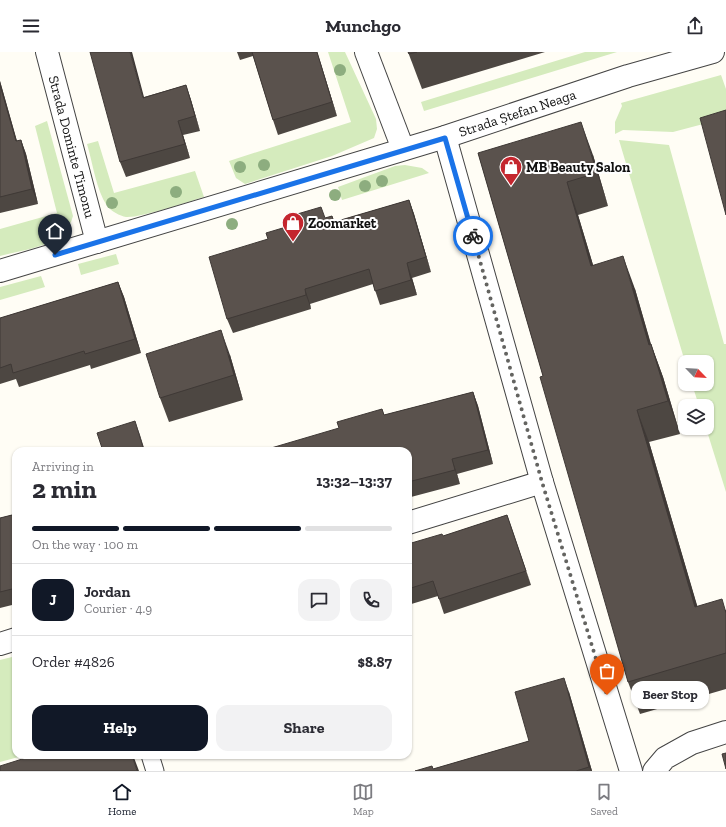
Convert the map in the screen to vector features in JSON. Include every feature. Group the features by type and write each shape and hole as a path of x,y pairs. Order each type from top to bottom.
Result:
{"street":[{"name":"Strada Dominte Timonu","path":"47,52 97,242"},
{"path":"366,52 403,149"},
{"name":"Strada Ștefan Neaga","path":"0,271 403,149 445,138 628,76 713,52"},
{"path":"445,138 542,482 630,771"},
{"path":"412,522 542,482"},
{"path":"0,644 12,640"},
{"path":"654,771 665,758 692,744 726,732"}],"lane":[{"path":"151,759 155,771"}],"green space":[{"path":"328,52 345,52 376,119 377,129 374,138 332,156 245,184 236,178 229,161 351,122"},
{"path":"585,52 617,52 424,111 421,102"},
{"path":"721,75 726,89 726,118 673,132 623,130 615,134 615,122 622,106 621,103"},
{"path":"47,121 73,216 69,226 54,240 44,245 0,256 0,229 57,213 35,126"},
{"path":"619,140 669,145 724,344 726,344 726,492 708,435 714,435 714,399 697,399 694,391 714,391 714,355 683,355"},
{"path":"98,141 114,193 195,171 204,197 142,215 133,217 121,216 107,206 100,192 95,176 87,144"},
{"path":"405,165 422,168 429,173 342,200 338,187 395,166"},
{"path":"116,254 119,264 81,275 78,264"},
{"path":"41,276 45,287 0,300 0,287"},
{"path":"12,657 12,759 0,762 0,660"}],"building":[{"path":"90,52 130,52 143,98 186,85 195,116 178,121 185,144 120,162"},
{"path":"252,52 317,52 332,102 273,120"},
{"path":"0,85 16,141 21,140 32,189 0,197"},
{"path":"726,110 726,215 700,118"},
{"path":"581,122 597,173 567,182 591,266 623,256 649,345 651,344 668,401 637,410 695,607 722,599 726,613 726,653 628,682 540,377 543,376 478,153"},
{"path":"409,200 426,257 407,263 411,280 375,291 369,269 305,289 306,295 227,319 209,257 268,239 266,233 296,224 294,215 321,207 325,218 332,216 334,222"},
{"path":"118,282 135,339 85,354 84,351 13,373 11,364 0,368 0,318"},
{"path":"221,330 234,375 160,398 146,354"},
{"path":"473,392 488,450 452,459 455,470 412,481 412,447 275,447 339,428 337,422 382,409 384,415"},
{"path":"135,421 143,447 102,447 97,433"},
{"path":"12,515 12,589 0,592 0,518"},
{"path":"507,515 526,571 439,599 433,581 412,588 412,543 442,534 443,536"},
{"path":"564,678 589,767 576,771 415,771 432,766 433,769 529,741 515,692"},
{"path":"726,753 726,769 722,754"},
{"path":"22,759 133,759 137,771 0,771 0,766"}],"way so far":[{"path":"473,236 542,482 607,695"}],"place":[{"name":"MB Beauty Salon","path":"511,186"},
{"name":"Zoomarket","path":"293,242"},
{"name":"Beer Stop","path":"607,695"}],"route":[{"path":"55,255 403,149 445,138 473,236"}]}
